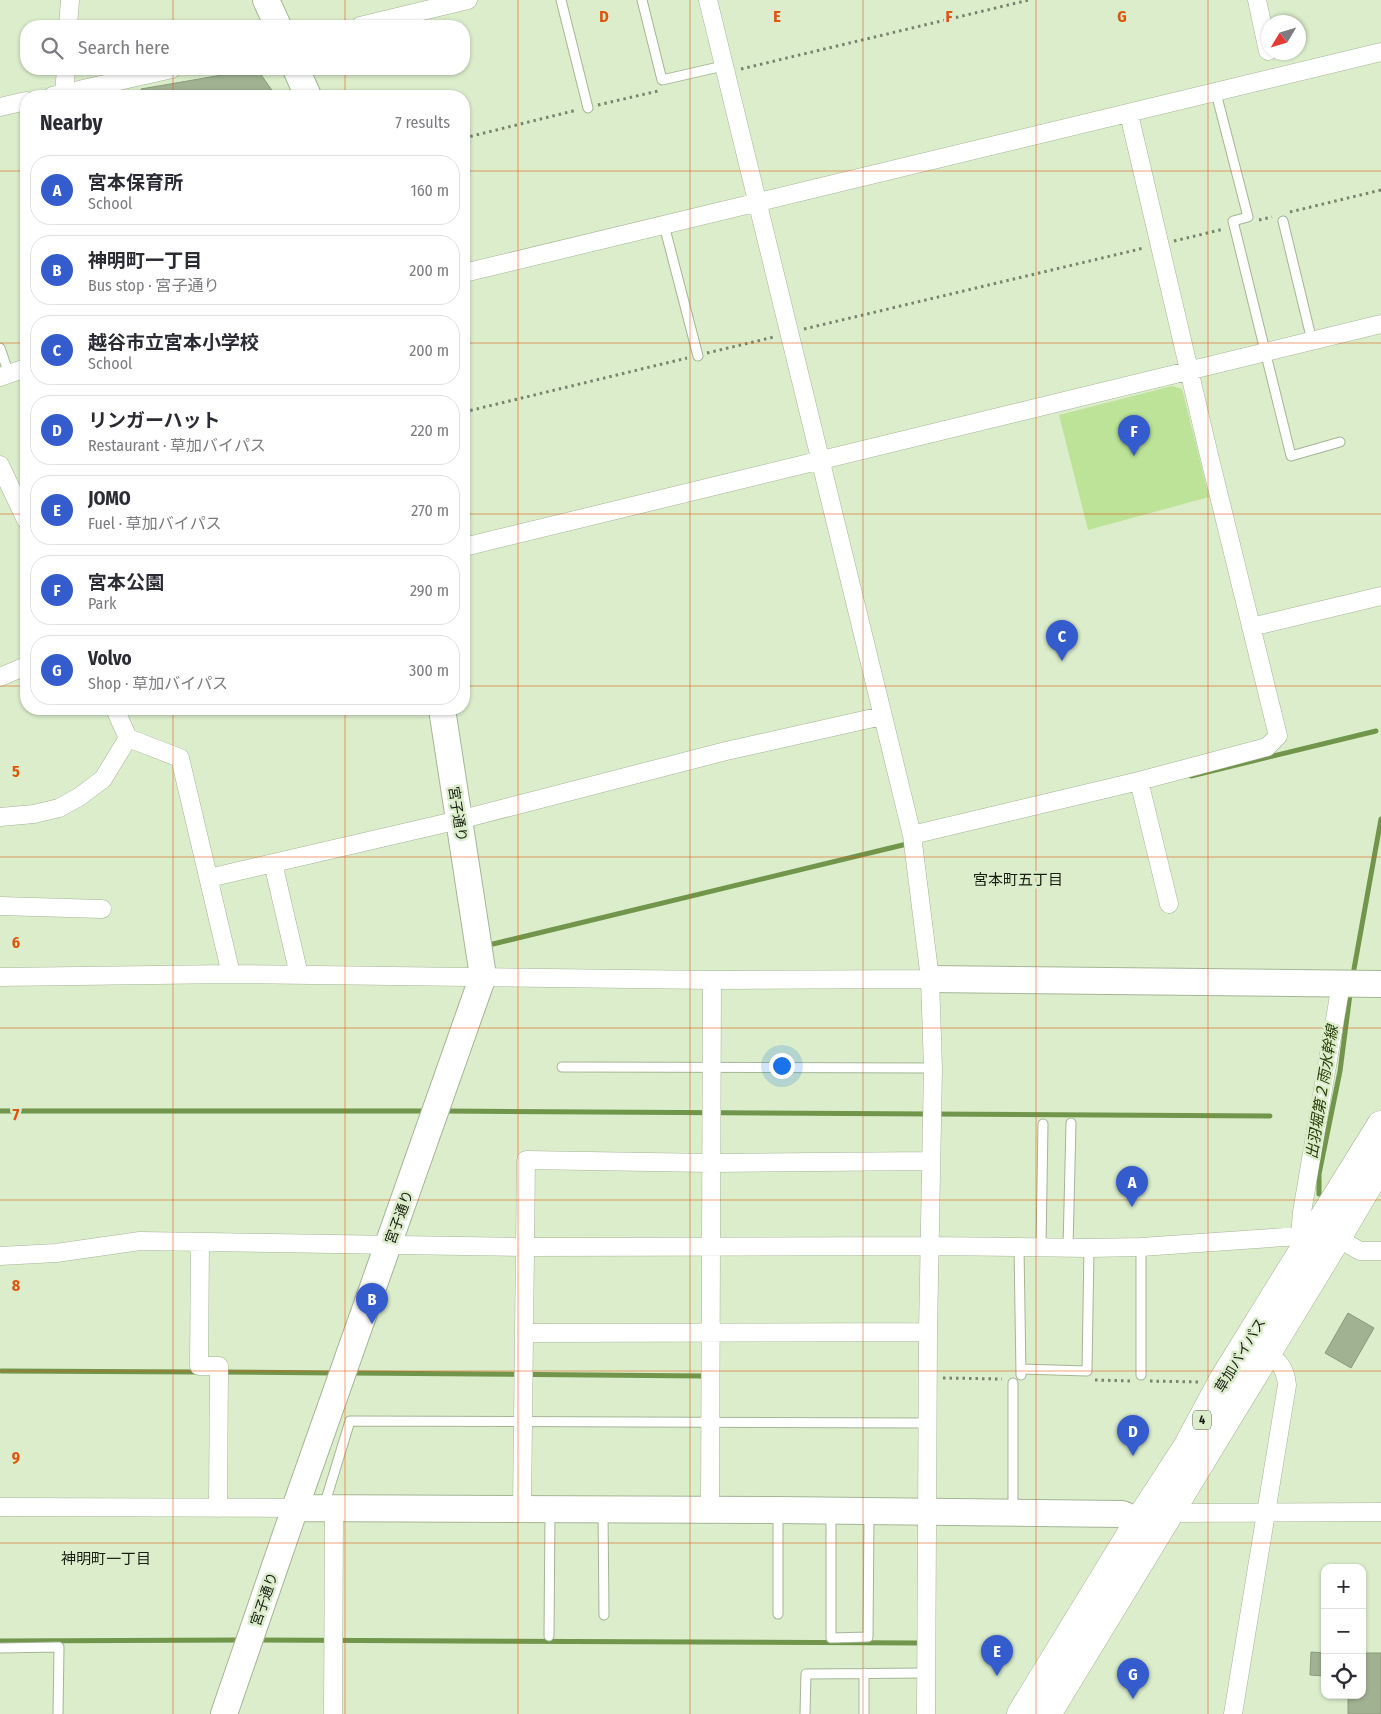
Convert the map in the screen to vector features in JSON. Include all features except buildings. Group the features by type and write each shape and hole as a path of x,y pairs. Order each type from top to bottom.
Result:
{"highway":[{"name":"草加バイパス","path":"1021,1714 1186,1449 1223,1380 1305,1239 1381,1125"},
{"name":"草加バイパス","path":"1047,1714 1381,1163"}],"street":[{"path":"68,20 70,0"},
{"path":"266,0 275,20"},
{"path":"385,20 468,0"},
{"path":"708,0 912,835 930,979 933,1068 928,1332 926,1714"},
{"path":"1256,0 1261,20"},
{"path":"470,272 1381,52"},
{"path":"1271,60 1275,78"},
{"path":"60,90 64,75"},
{"path":"123,89 157,75"},
{"path":"299,75 305,90"},
{"path":"0,107 20,102"},
{"path":"912,835 1139,781 1267,746 1278,736 1129,114"},
{"path":"470,546 1381,324"},
{"path":"4,375 20,370"},
{"path":"0,465 20,507"},
{"path":"1251,627 1381,596"},
{"path":"0,678 20,669"},
{"path":"118,715 128,738 180,758 231,974"},
{"name":"宮子通り","path":"224,1714 483,976 443,715"},
{"path":"209,878 459,820 726,751 882,716"},
{"path":"0,817 34,814 59,808 80,797 103,779 128,738"},
{"path":"1139,781 1169,904"},
{"path":"273,863 299,975"},
{"path":"0,906 102,909"},
{"path":"0,977 231,974 712,980 930,979 1381,984"},
{"path":"710,1510 712,980"},
{"path":"0,1256 56,1254 140,1241 525,1247 930,1246 1089,1248 1305,1239 1302,1212 1340,984"},
{"path":"522,1509 526,1160 711,1163 930,1161"},
{"path":"1337,1238 1360,1251 1381,1251"},
{"path":"200,1242 199,1366 218,1366 218,1508"},
{"path":"524,1333 928,1332"},
{"path":"1233,1714 1265,1512 1288,1385 1286,1372 1279,1362 1266,1352"},
{"path":"0,1507 778,1510 1122,1514 1139,1522"},
{"path":"328,1508 333,1714"},
{"path":"1170,1513 1381,1512"}],"lane":[{"path":"561,0 588,108"},
{"path":"642,0 662,80 724,69"},
{"path":"1216,93 1248,217 1233,221 1234,226 1291,456 1340,442"},
{"path":"1283,216 1312,341"},
{"path":"664,225 698,356"},
{"path":"0,348 4,375"},
{"path":"562,1067 933,1068"},
{"path":"1068,1248 1071,1123"},
{"path":"1040,1247 1043,1124"},
{"path":"1020,1247 1021,1372 1087,1371 1089,1248"},
{"path":"1141,1247 1141,1375"},
{"path":"1013,1383 1014,1514"},
{"path":"328,1508 350,1421 928,1423"},
{"path":"550,1509 550,1636"},
{"path":"603,1510 604,1616"},
{"path":"778,1510 778,1614"},
{"path":"831,1511 831,1638 868,1637 868,1511"},
{"path":"0,1648 59,1647 58,1714"},
{"path":"864,1673 864,1714"},
{"path":"805,1714 806,1674 926,1673"}],"path":[{"path":"724,69 1029,0"},
{"path":"470,137 662,90"},
{"path":"470,411 1234,226 1283,216 1381,190"}],"green space":[{"path":"1172,386 1182,389 1209,497 1088,530 1059,415"}],"waterway":[{"path":"1191,776 1376,731"},
{"name":"出羽堀第２雨水幹線","path":"1354,969 1381,819"},
{"path":"493,944 911,843"},
{"name":"出羽堀第２雨水幹線","path":"1319,1194 1319,1174 1340,1071 1350,994"},
{"path":"0,1111 427,1111"},
{"path":"443,1111 1270,1116"},
{"path":"1,1371 198,1372"},
{"path":"221,1372 335,1373"},
{"path":"351,1373 703,1376"},
{"path":"0,1641 242,1640"},
{"path":"258,1640 919,1643"}],"place":[{"name":"宮本公園","path":"1134,456"},
{"name":"越谷市立宮本小学校","path":"1062,661"},
{"name":"宮本保育所","path":"1132,1207"},
{"name":"神明町一丁目","path":"372,1324"},
{"name":"リンガーハット","path":"1133,1456"},
{"name":"JOMO","path":"997,1676"},
{"name":"Volvo","path":"1133,1699"}],"district":[{"name":"宮本町五丁目","path":"1018,880"},
{"name":"神明町一丁目","path":"106,1559"}]}
